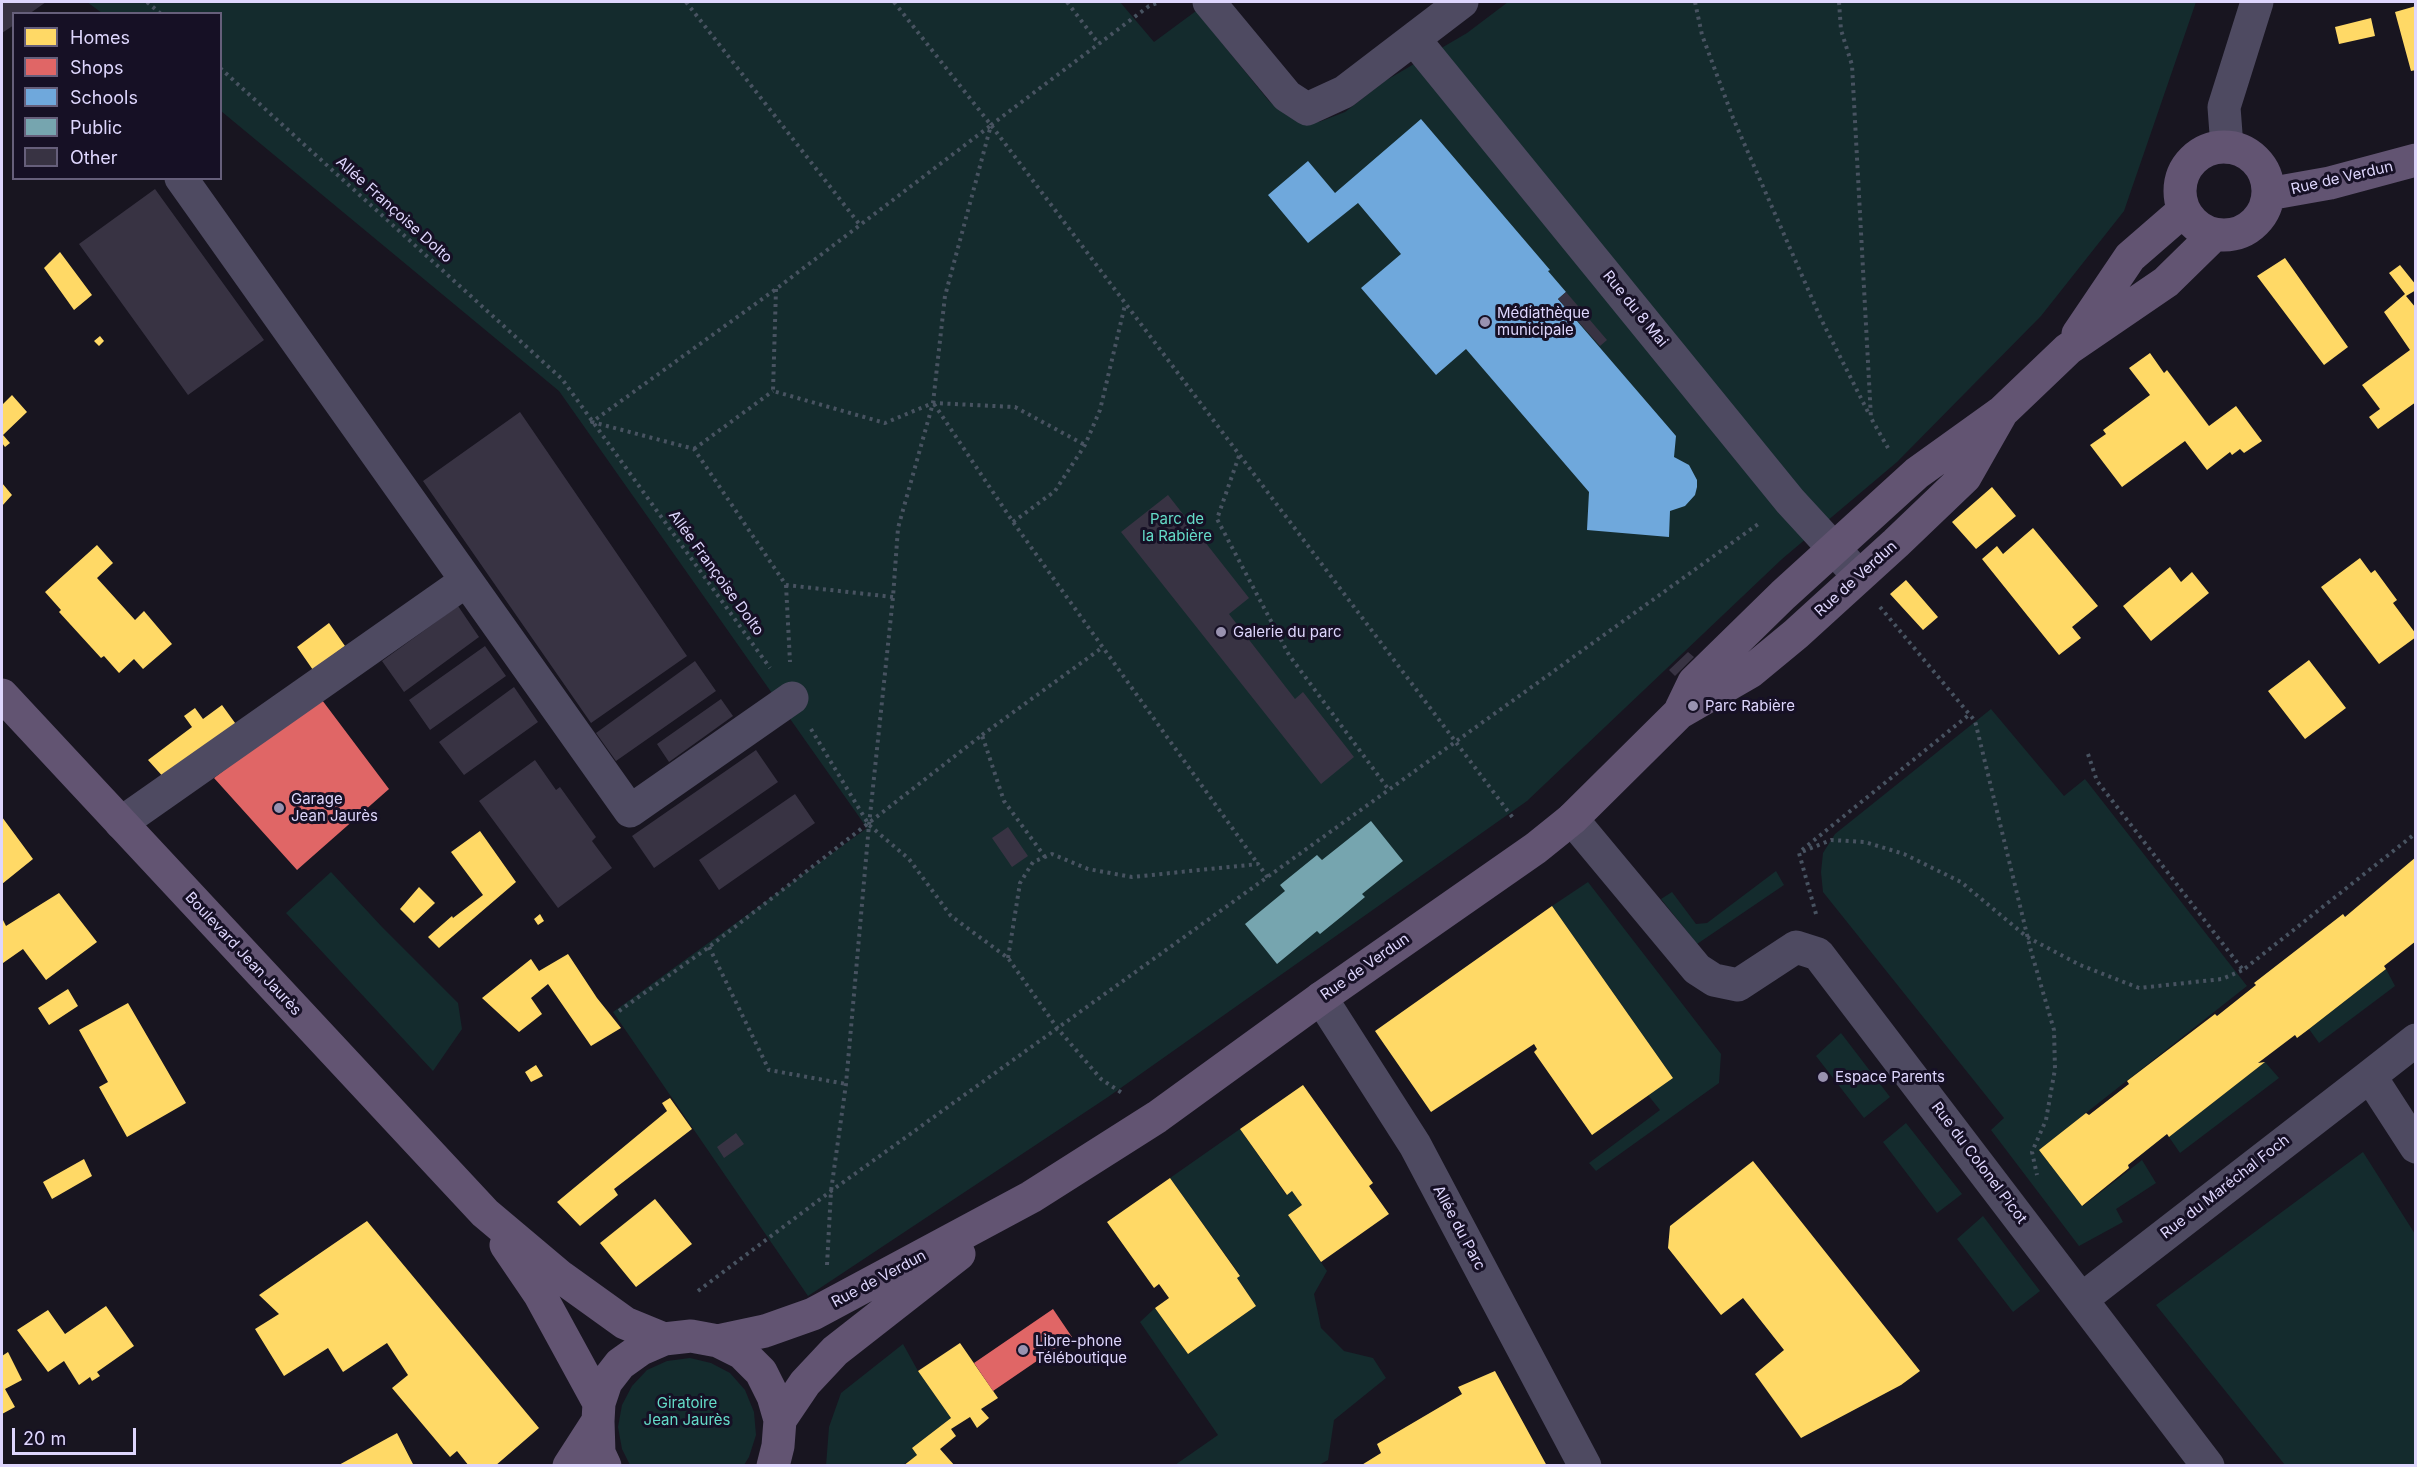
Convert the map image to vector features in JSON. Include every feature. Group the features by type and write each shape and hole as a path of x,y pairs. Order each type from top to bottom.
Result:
{"main road":[{"path":"2227,147 2241,150 2261,167 2267,180 2268,194 2260,218 2251,227 2227,236 2214,235 2201,230 2183,211 2179,184 2183,172 2201,153 2214,148 2227,147"},
{"name":"Rue de Verdun","path":"2268,194 2330,183 2415,160"},
{"name":"Rue de Verdun","path":"2068,349 2130,257 2183,211"},
{"name":"Rue de Verdun","path":"1679,713 1694,682 1917,473 2002,412 2068,349 2166,282 2214,235"},
{"name":"Rue de Verdun","path":"718,1341 765,1331 813,1314 1031,1197 1157,1118 1321,998 1536,848 1572,819 1679,713 1750,672 1796,634 1965,477 2002,412"},
{"name":"Boulevard Jean Jaurès","path":"2,695 485,1213 561,1277 625,1323 664,1339"},
{"name":"Rue de Verdun","path":"779,1449 805,1383 835,1351 1031,1197"},
{"name":"Boulevard Jean Jaurès","path":"485,1213 540,1295 598,1412"},
{"path":"569,1466 598,1412 606,1382 620,1364 641,1349 664,1339 692,1336 718,1341 742,1353 761,1372 773,1396 779,1449"},
{"path":"598,1412 599,1453 605,1466"}],"street":[{"path":"1209,2 1287,96 1307,109 1344,92 1462,2"},
{"path":"2227,147 2224,107 2258,2"},
{"name":"Rue du 8 Mai","path":"1414,39 1790,501 1859,576"},
{"path":"182,180 630,811 792,698"},
{"path":"121,823 466,581"},
{"path":"1572,819 1697,969 1714,980 1738,985 1796,947"},
{"name":"Rue du Colonel Picot","path":"1796,947 1818,954 2208,1466"},
{"name":"Allée du Parc","path":"1321,998 1415,1145 1585,1466"},
{"name":"Rue du Maréchal Foch","path":"2082,1299 2415,1040"},
{"path":"2370,1076 2415,1147"}],"path":[{"path":"686,2 860,225"},
{"path":"894,2 991,125 1536,848"},
{"path":"1067,2 1099,44"},
{"path":"592,422 777,289 1149,6 1160,2"},
{"path":"1695,2 1702,35 1733,118 1821,320 1870,418 1897,462 1917,473"},
{"path":"1839,2 1841,30 1852,65 1870,418"},
{"name":"Allée Françoise Dolto","path":"222,70 562,379 792,698 869,825 909,860 951,916 1008,958 1058,1029 1101,1079 1157,1118"},
{"path":"827,1266 831,1191 846,1084 898,528 933,403 945,296 991,125"},
{"path":"772,391 777,289"},
{"path":"1013,522 1055,491 1086,445 1100,410 1126,305"},
{"path":"694,449 772,391"},
{"path":"772,391 885,423 933,403 1015,407 1086,445"},
{"path":"933,403 1013,522 1268,878"},
{"path":"592,422 694,449 786,585 792,698"},
{"path":"1239,455 1217,519 1289,655 1389,790"},
{"path":"698,1291 831,1191 1790,501"},
{"path":"786,585 893,597"},
{"path":"1878,604 1975,722 2027,937 2054,1030 2055,1069 2046,1120 2032,1152 2040,1195 2019,1216"},
{"path":"619,1011 709,948 982,735 1103,647"},
{"path":"1799,853 1970,714"},
{"path":"982,735 1004,801 1045,857"},
{"path":"2088,754 2097,781 2244,970"},
{"path":"1799,853 1831,840 1865,842 1904,854 1961,882 2027,937 2080,964 2139,988 2222,979 2244,970 2415,833"},
{"path":"1796,947 1817,915 1799,853"},
{"path":"1008,958 1020,884 1033,862 1052,854 1088,870 1132,877 1258,864"},
{"path":"709,948 770,1070 846,1084"}],"green space":[{"name":"Parc de la Rabière","path":"87,2 1120,2 1154,42 1196,11 1269,101 1288,116 1319,122 1345,112 1385,81 1467,33 1508,2 2196,2 2124,211 2041,316 1897,462 1782,559 1527,801 1108,1097 808,1296 613,1012 867,828 559,391 222,112 222,12 101,12"},
{"path":"1991,709 2064,796 2085,779 2247,986 2039,1150 2083,1206 2142,1160 2156,1183 2116,1209 2123,1222 2079,1246 1991,1130 2004,1118 1823,892 1821,872 1823,853 1835,834"},
{"path":"1776,871 1784,885 1697,944 1661,899 1672,892 1696,924 1707,923"},
{"path":"331,872 458,1003 462,1029 433,1071 286,913"},
{"path":"1588,882 1721,1054 1719,1083 1596,1171 1589,1163 1660,1110 1648,1095 1673,1078 1552,906"},
{"path":"2386,969 2395,986 2319,1043 2309,1029"},
{"path":"1841,1033 1890,1097 1864,1118 1816,1056"},
{"path":"2265,1062 2279,1078 2180,1153 2169,1137"},
{"path":"1906,1123 1962,1194 1937,1213 1883,1142"},
{"path":"1240,1129 1286,1195 1292,1191 1302,1205 1288,1215 1327,1271 1314,1294 1321,1328 1344,1351 1373,1358 1386,1378 1334,1420 1328,1460 1319,1465 1175,1465 1218,1435 1140,1322 1155,1308 1188,1354 1256,1306 1237,1278 1240,1275 1170,1178"},
{"path":"2363,1152 2415,1234 2415,1465 2285,1465 2156,1305"},
{"path":"1983,1216 2040,1291 2013,1312 1957,1239"},
{"path":"903,1344 918,1371 951,1418 912,1448 917,1455 903,1465 826,1466 829,1427 841,1393"},
{"name":"Giratoire Jean Jaurès","path":"690,1358 711,1363 730,1373 745,1390 754,1412 756,1435 749,1457 744,1465 630,1465 622,1449 618,1427 622,1405 632,1386 647,1370 667,1361"}],"building: Homes":[{"path":"2416,6 2416,70 2411,71 2395,12"},
{"path":"2371,18 2375,36 2339,44 2335,27"},
{"path":"60,252 92,295 74,310 44,268"},
{"path":"2285,258 2348,347 2324,365 2257,276"},
{"path":"2400,265 2416,285 2416,290 2406,296 2416,308 2416,402 2378,429 2369,417 2380,409 2362,385 2410,350 2384,312 2405,294 2389,273"},
{"path":"100,336 104,341 99,346 94,341"},
{"path":"2150,353 2164,373 2167,370 2209,426 2236,406 2262,441 2244,453 2240,449 2232,455 2230,452 2207,470 2185,441 2122,487 2090,445 2106,434 2103,430 2150,395 2129,368"},
{"path":"12,395 27,412 3,435 10,443 5,447 2,443 2,405"},
{"path":"2,483 12,495 2,506"},
{"path":"1992,487 2016,516 1976,549 1952,522"},
{"path":"2033,528 2098,606 2072,627 2081,638 2059,655 1982,559 1997,546 2003,554"},
{"path":"97,545 113,563 97,578 135,620 144,611 172,644 143,669 134,659 119,673 104,656 101,658 59,612 61,610 45,592"},
{"path":"2360,558 2371,573 2375,570 2397,600 2393,603 2416,634 2416,637 2379,664 2321,587"},
{"path":"2170,567 2181,582 2192,572 2209,593 2151,641 2123,606"},
{"path":"1906,580 1938,617 1923,630 1890,594"},
{"path":"329,623 345,646 313,670 297,647"},
{"path":"2309,660 2346,708 2305,739 2268,691"},
{"path":"222,705 238,727 166,780 148,760 192,727 184,716 195,708 203,719"},
{"path":"2,817 33,859 2,884"},
{"path":"480,831 516,882 439,948 428,937 452,916 453,918 483,895 451,852"},
{"path":"2416,857 2416,941 2384,966 2386,969 2309,1029 2297,1038 2295,1035 2258,1063 2265,1062 2169,1137 2167,1134 2082,1206 2039,1150 2086,1113 2089,1115 2129,1084 2127,1081 2215,1014 2217,1016 2256,985 2254,983 2343,914 2345,917"},
{"path":"419,887 435,903 414,923 400,909"},
{"path":"59,893 97,942 46,980 23,949 3,963 2,918 6,926"},
{"path":"1552,906 1673,1078 1592,1135 1534,1052 1537,1049 1534,1044 1431,1112 1375,1031"},
{"path":"540,914 544,921 538,925 534,919"},
{"path":"568,954 597,998 621,1028 591,1046 548,984 531,998 542,1014 519,1032 482,998 531,959 539,971"},
{"path":"68,989 78,1006 49,1025 38,1008"},
{"path":"128,1003 186,1103 127,1137 99,1087 108,1082 79,1030"},
{"path":"536,1065 543,1076 531,1082 525,1072"},
{"path":"1303,1085 1373,1183 1369,1186 1389,1214 1321,1262 1288,1215 1302,1205 1292,1191 1287,1195 1240,1129"},
{"path":"670,1098 692,1129 614,1189 618,1195 580,1226 557,1202 667,1111 662,1103"},
{"path":"84,1159 92,1176 52,1199 43,1182"},
{"path":"1753,1161 1920,1371 1901,1385 1801,1438 1755,1374 1784,1350 1743,1298 1721,1315 1668,1248 1670,1226"},
{"path":"1170,1178 1240,1276 1237,1278 1256,1306 1188,1354 1155,1308 1169,1298 1159,1284 1154,1288 1107,1222"},
{"path":"655,1199 692,1244 636,1287 600,1243"},
{"path":"367,1221 539,1428 495,1466 469,1466 457,1451 450,1457 392,1388 408,1375 387,1343 343,1372 328,1348 284,1376 255,1329 279,1314 259,1295"},
{"path":"106,1306 134,1346 97,1372 100,1376 92,1381 90,1377 79,1385 64,1361 48,1372 17,1330 48,1310 65,1334"},
{"path":"960,1343 998,1398 981,1409 989,1418 977,1428 970,1417 951,1429 956,1436 940,1449 955,1466 903,1466 917,1455 912,1448 951,1418 918,1371"},
{"path":"8,1352 22,1380 5,1389 15,1407 2,1414 2,1356"},
{"path":"1495,1371 1547,1466 1360,1466 1381,1453 1377,1444 1462,1394 1458,1387"},
{"path":"397,1433 414,1466 337,1466"}],"building: Shops":[{"path":"319,696 389,789 297,870 214,778"},
{"name":"Libre-phone Téléboutique","path":"1053,1309 1072,1337 993,1391 974,1363"}],"building: Schools":[{"name":"Médiathèque municipale","path":"1421,119 1550,270 1548,271 1566,292 1558,299 1676,436 1674,457 1689,465 1697,480 1697,487 1695,495 1685,506 1670,511 1669,537 1587,530 1589,492 1466,349 1436,375 1361,288 1401,254 1358,203 1308,243 1268,195 1308,161 1335,193"}],"building: Public":[{"path":"1371,821 1403,861 1362,894 1365,897 1341,917 1320,934 1317,931 1277,964 1245,924 1285,891 1280,885 1317,855 1322,860"}],"building: Other":[{"path":"2,2 46,2 32,12 12,12 12,26 2,33"},
{"path":"155,189 264,340 188,395 79,244"},
{"path":"1566,292 1607,340 1600,346 1558,299"},
{"path":"520,412 687,656 591,723 423,481"},
{"name":"Galerie du parc","path":"1168,495 1249,598 1229,614 1295,699 1303,692 1354,757 1321,784 1121,532"},
{"path":"458,606 479,637 404,692 382,661"},
{"path":"485,646 506,676 430,730 409,700"},
{"path":"1688,652 1694,657 1675,676 1669,670"},
{"path":"695,661 716,691 616,761 596,733"},
{"path":"514,687 538,722 464,775 439,742"},
{"path":"721,699 733,716 669,762 657,744"},
{"path":"756,750 778,782 654,868 632,836"},
{"path":"535,760 556,790 560,787 596,837 592,841 612,868 558,908 479,801"},
{"path":"795,794 815,823 719,890 699,860"},
{"path":"1008,827 1028,856 1012,867 992,838"},
{"path":"736,1133 744,1144 724,1158 717,1147"}],"place":[{"name":"Médiathèque municipale","path":"1485,322"},
{"name":"Galerie du parc","path":"1221,632"},
{"name":"Parc Rabière","path":"1693,706"},
{"name":"Garage Jean Jaurès","path":"279,808"},
{"name":"Espace Parents","path":"1823,1077"},
{"name":"Libre-phone Téléboutique","path":"1023,1350"}]}
